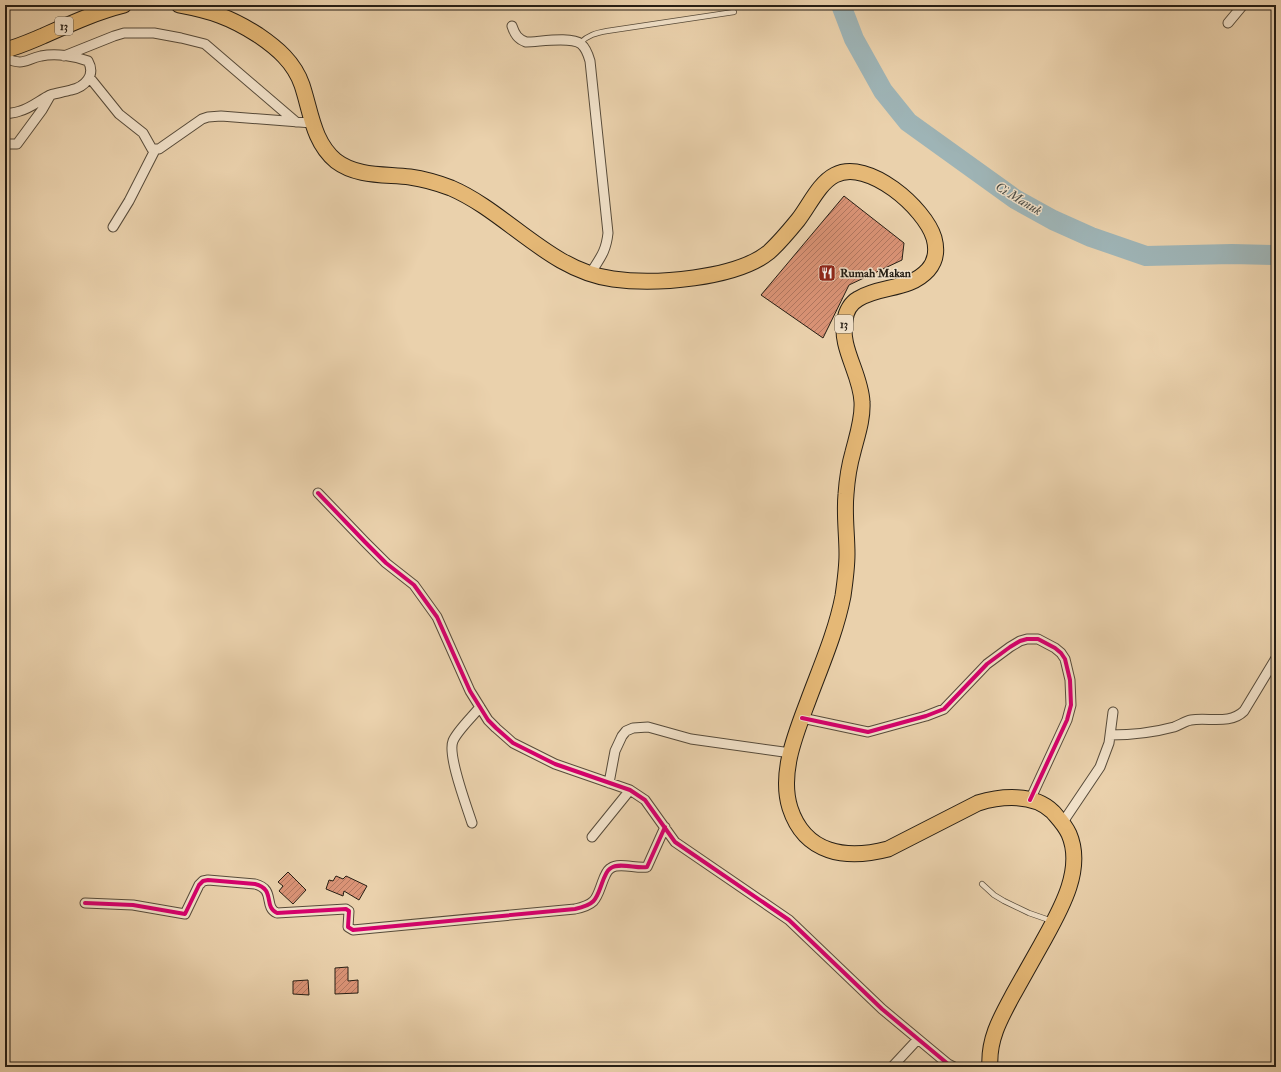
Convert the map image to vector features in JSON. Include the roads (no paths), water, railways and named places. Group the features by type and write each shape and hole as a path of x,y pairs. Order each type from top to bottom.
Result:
{"highway":[{"name":"13","path":"5,50 90,16 124,5"},
{"name":"13","path":"179,5 227,17 238,22 277,48 286,58 300,81 312,123 324,148 341,164 365,173 411,177 432,181 448,187 480,204 557,258 575,268 608,279 627,281 678,279 706,276 731,270 755,261 769,252 798,220 822,185 832,176 842,172 852,171 878,179 916,208 933,236 935,254 933,263 926,273 914,282 876,292 856,300 848,308 845,319 844,338 859,382 862,403 861,418 850,463 846,496 847,567 835,628 802,718 791,754 787,772 787,792 789,805 795,822 808,837 824,848 856,855 888,849 978,803 991,799 1019,798 1030,800 1051,810 1063,822 1073,847 1070,886 1055,921 998,1022 991,1046 990,1067"}],"street":[{"path":"1228,23 1243,5"},
{"path":"512,26 514,35 520,40 526,42 572,40 580,43 587,51 590,61 608,233 606,247 590,274"},
{"path":"64,56 124,33 154,33 205,44 296,122"},
{"path":"5,58 14,62 22,63 41,56 75,57 88,61 91,72 90,78 87,82 73,90 50,95 24,110 5,114"},
{"path":"90,78 119,114 142,133 151,148 155,150"},
{"path":"5,144 17,144 42,110 50,95"},
{"path":"113,227 129,201 155,150 159,149 202,119 221,116 312,123"},
{"path":"318,493 381,558 414,585 437,617 470,691 496,728 513,743 555,764 630,790 645,800 675,842 789,920 882,1009 948,1064 954,1067"},
{"path":"802,718 868,732 926,716 944,709 987,664 1010,647 1027,638 1038,639 1056,648 1065,659 1070,680 1071,705 1067,720 1030,800"},
{"path":"1110,735 1141,734 1173,727 1189,720 1226,719 1236,717 1244,711 1276,658"},
{"path":"472,823 457,776 451,745 480,707"},
{"path":"1063,822 1100,767 1109,743 1114,712"},
{"path":"609,783 615,751 622,736 626,731 632,728 648,728 690,739 791,754"},
{"path":"592,837 630,790"},
{"path":"85,903 133,905 185,914 199,885 203,881 208,880 255,884 262,886 267,892 272,909 277,913 346,909 349,911 348,927 353,930 575,909 587,906 594,901 606,873 610,868 618,866 647,867 664,827"},
{"path":"892,1067 918,1039"}],"lane":[{"path":"580,43 586,37 607,31 734,12"},
{"path":"982,884 994,895 1004,901 1030,913 1055,921"}],"waterway":[{"name":"Ci Manuk","path":"841,5 854,39 883,91 908,122 1015,199 1053,220 1091,237 1146,256 1232,254 1276,255"}],"place":[{"name":"Rumah Makan","path":"827,273"}]}
